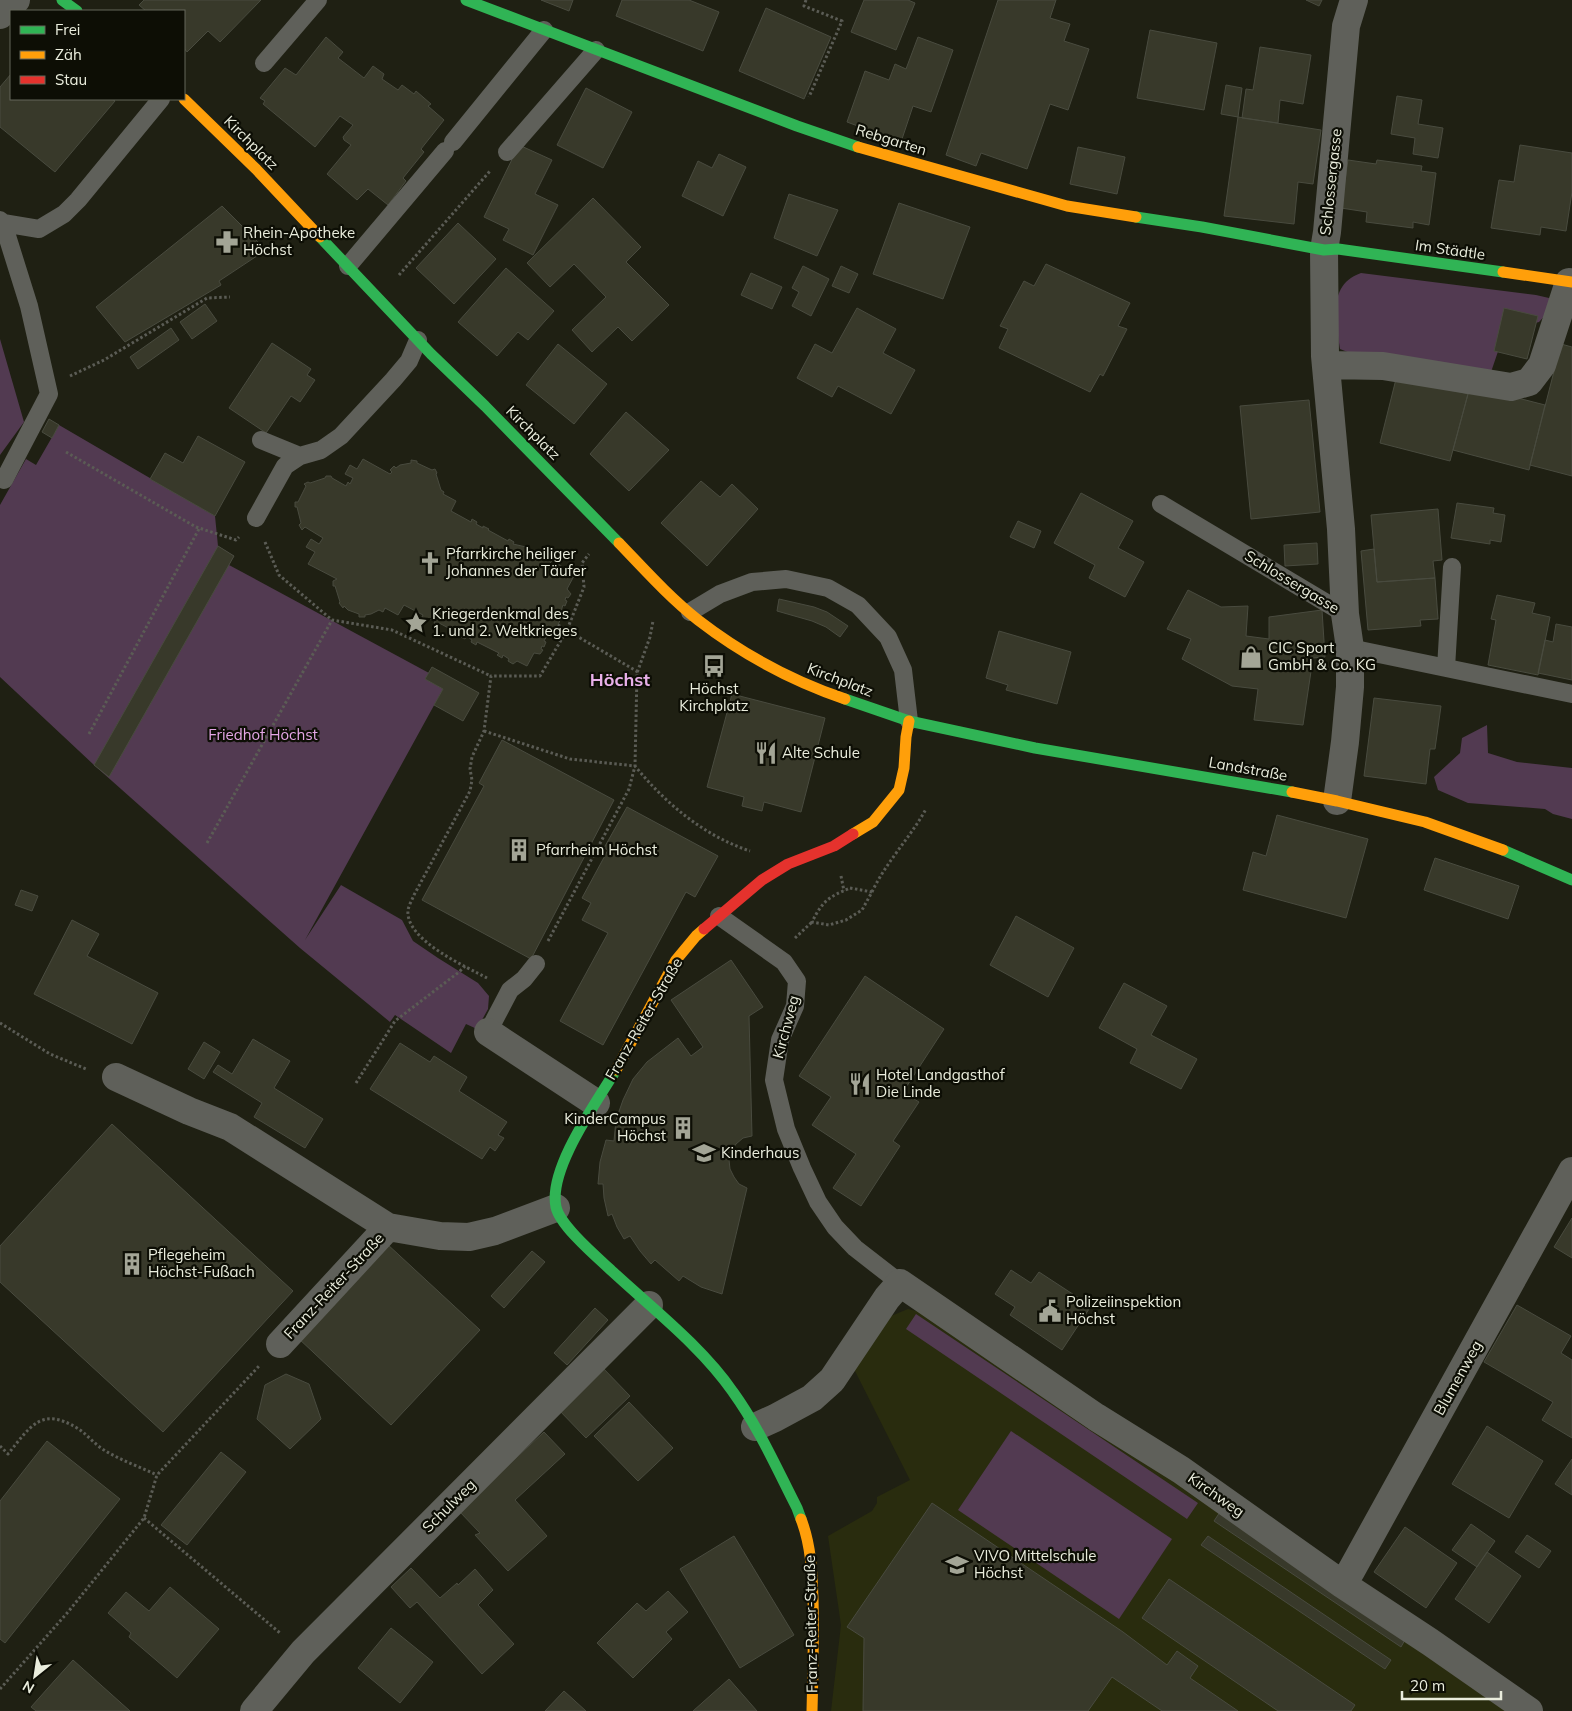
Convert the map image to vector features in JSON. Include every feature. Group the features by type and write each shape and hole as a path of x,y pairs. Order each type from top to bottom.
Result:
{"street":[{"path":"0,15 16,0"},
{"path":"62,0 76,10"},
{"name":"Rebgarten","path":"466,0 796,126 873,152 1066,206 1202,227 1324,250"},
{"name":"Schlossergasse","path":"1336,801 1345,742 1350,687 1350,648 1326,366 1324,250 1346,26 1354,0"},
{"name":"Kirchplatz","path":"185,100 256,169 418,340 663,588 690,612 736,647 764,664 828,693 909,721"},
{"name":"Im Städtle","path":"1324,250 1338,249 1570,282"},
{"path":"1326,366 1383,366 1511,387 1529,382 1542,365 1570,282"},
{"name":"Landstraße","path":"909,721 1035,748 1336,801 1425,822 1521,857 1572,880"},
{"name":"Franz-Reiter-Straße","path":"812,1711 814,1655 811,1557 806,1532 797,1508 755,1427 733,1391 701,1354 574,1235 556,1208 555,1190 561,1165 676,960 696,936 762,880 788,864 834,846 874,822 899,790 904,768 909,721"},
{"path":"488,1032 596,1103"},
{"name":"Franz-Reiter-Straße","path":"116,1077 189,1111 230,1127 388,1227 440,1236 469,1237 495,1231 556,1208"},
{"name":"Blumenweg","path":"1342,1584 1351,1571 1572,1171"},
{"name":"Franz-Reiter-Straße","path":"280,1344 388,1227"},
{"path":"755,1427 812,1398 832,1380 887,1298 900,1283"},
{"name":"Kirchweg","path":"900,1283 1096,1417 1181,1470 1342,1584 1529,1711"},
{"name":"Schulweg","path":"254,1711 303,1652 649,1305"}],"lane":[{"path":"264,63 318,0"},
{"path":"348,266 544,30"},
{"path":"506,152 596,50"},
{"path":"4,480 49,394 29,306 2,221 39,229 64,214 78,200 160,100"},
{"path":"256,518 285,466 300,456 321,450 342,436 409,361 418,340"},
{"path":"261,440 300,456"},
{"name":"Schlossergasse","path":"1161,504 1346,614"},
{"path":"1446,668 1452,567"},
{"path":"690,612 720,594 752,582 786,578 828,588 858,605 888,637 903,670 909,721"},
{"path":"1350,648 1572,694"},
{"name":"Kirchweg","path":"719,916 784,962 797,981 795,1006 780,1040 774,1080 786,1129 818,1202 835,1227 855,1248 900,1283"},
{"path":"488,1032 510,990 524,979 536,964"}],"path":[{"path":"796,126 842,21 804,6 806,0"},
{"path":"393,281 506,152"},
{"path":"47,387 104,360 207,298 230,297"},
{"path":"66,452 200,528 236,540 256,518 280,575 332,620 392,630 491,676 540,676 567,630 584,587 582,563 593,549"},
{"path":"89,734 200,528"},
{"path":"207,843 332,620"},
{"path":"536,964 629,789 635,766 638,672 650,637 653,620"},
{"path":"558,625 638,672"},
{"path":"491,676 484,731 472,757 470,791 414,896 408,911 410,923 416,934 430,945 510,990"},
{"path":"484,731 570,759 635,766 670,803 698,825 733,846 788,864"},
{"path":"812,922 829,925 846,920 862,910 880,875 912,832 928,805"},
{"path":"840,875 844,891"},
{"path":"793,940 812,922 819,907 833,895 850,888 872,892"},
{"path":"356,1083 395,1021 460,972 465,966"},
{"path":"0,1023 50,1054 84,1069 116,1077"},
{"path":"0,1689 68,1612 144,1518 157,1475 280,1344"},
{"path":"0,1446 8,1454 28,1430 42,1419 58,1419 78,1428 105,1450 157,1475"},
{"path":"144,1518 303,1652"}],"shaded area":[{"path":"908,1309 920,1312 1514,1711 831,1711 841,1625 828,1536 872,1511 877,1503 877,1497 910,1480 854,1369 891,1316"}],"green space":[{"path":"1361,273 1536,295 1549,298 1549,311 1539,322 1505,331 1491,372 1355,355 1340,349 1336,305 1338,295 1343,286 1350,279"},
{"path":"0,339 24,422 0,455"},
{"name":"Friedhof Höchst","path":"59,425 215,516 218,546 234,556 229,565 429,673 426,679 443,689 305,940 341,885 402,920 413,941 478,983 489,996 488,1009 477,1029 466,1024 451,1053 395,1015 390,1022 300,948 94,765 0,677 0,505 26,459 36,465"},
{"path":"1487,725 1488,753 1517,762 1572,768 1572,819 1553,814 1545,809 1468,803 1438,790 1434,777 1460,753 1462,738"},
{"path":"916,1314 1198,1503 1187,1519 906,1329"},
{"path":"1011,1431 1172,1539 1119,1619 958,1510"}],"building":[{"path":"144,0 261,0 220,42 208,31 187,52 185,49 185,10 145,10 139,5"},
{"path":"541,0 573,0 569,11"},
{"path":"622,0 689,0 719,12 703,51 616,16"},
{"path":"864,0 908,0 915,3 896,50 851,32"},
{"path":"998,0 1056,0 1050,18 1070,24 1064,41 1089,49 1068,110 1050,104 1027,169 981,153 976,166 946,155"},
{"path":"1306,0 1322,0 1319,6"},
{"path":"766,8 831,37 804,99 739,71"},
{"path":"1150,30 1217,43 1204,110 1137,98"},
{"path":"326,37 343,52 338,58 364,78 373,66 384,74 382,79 398,90 402,85 414,94 416,91 431,104 428,106 444,120 421,149 424,152 403,178 406,181 388,205 368,189 357,200 327,174 351,145 343,137 353,125 340,116 315,147 263,104 265,101 260,98 285,68 296,75"},
{"path":"918,37 953,50 931,112 913,106 901,142 847,122 865,71 889,80 895,64 906,69"},
{"path":"1260,47 1311,55 1303,104 1280,100 1278,123 1242,118 1246,89 1253,90"},
{"path":"10,75 10,100 115,101 55,172 0,127 0,87"},
{"path":"1226,85 1242,88 1238,117 1221,114"},
{"path":"586,88 632,112 603,168 557,145"},
{"path":"1397,96 1422,100 1418,124 1443,128 1438,158 1413,154 1415,138 1391,134"},
{"path":"1238,117 1321,130 1313,184 1298,182 1294,224 1224,216"},
{"path":"519,145 552,160 535,194 558,205 533,255 503,240 509,229 484,217"},
{"path":"1520,145 1572,153 1572,192 1566,231 1541,227 1540,235 1491,228 1499,180 1514,182"},
{"path":"1078,147 1125,157 1117,194 1070,184"},
{"path":"719,154 746,167 723,216 682,196 698,161 712,168"},
{"path":"1348,160 1376,164 1377,160 1422,166 1421,171 1436,173 1429,225 1413,222 1413,228 1366,222 1367,212 1341,208"},
{"path":"789,194 838,210 817,256 774,238"},
{"path":"593,198 641,247 626,262 669,305 632,341 618,327 592,352 572,330 606,297 574,264 550,287 527,263"},
{"path":"899,203 970,227 943,299 873,274"},
{"path":"222,206 266,250 219,281 221,285 125,342 96,307"},
{"path":"458,223 496,259 454,304 416,268"},
{"path":"1046,264 1130,303 1118,326 1127,329 1103,376 1100,374 1090,392 999,348 1008,329 1000,326 1024,281 1034,286"},
{"path":"803,266 829,279 811,316 792,306 799,292 792,288"},
{"path":"841,266 858,274 849,293 832,286"},
{"path":"506,268 554,311 528,340 518,332 497,356 458,322"},
{"path":"751,273 782,287 772,309 741,295"},
{"path":"205,304 217,321 192,339 180,322"},
{"path":"857,308 896,329 883,353 915,370 891,414 838,386 832,397 797,378 815,344 832,353"},
{"path":"1504,308 1538,316 1527,359 1494,351"},
{"path":"171,328 179,340 138,369 130,357"},
{"path":"272,343 311,369 307,375 315,380 300,402 291,396 266,433 229,408"},
{"path":"558,344 607,384 574,424 526,385"},
{"path":"1561,344 1572,347 1572,476 1530,465"},
{"path":"1397,375 1468,394 1450,461 1380,443"},
{"path":"1467,385 1545,405 1529,470 1453,450 1468,394 1465,393"},
{"path":"1309,400 1320,512 1251,519 1240,406"},
{"path":"626,412 669,450 629,491 590,454"},
{"path":"49,419 59,425 52,438 42,432"},
{"path":"198,436 245,462 215,516 150,479 165,453 183,463"},
{"name":"Pfarrkirche heiliger Johannes der Täufer","path":"363,459 390,474 392,472 390,470 394,466 396,468 400,465 411,463 411,460 417,461 417,463 432,470 435,469 441,490 444,492 443,494 456,501 451,511 471,522 472,519 483,528 483,526 508,541 509,539 514,542 513,544 526,547 525,550 552,561 550,563 557,566 558,564 563,567 562,570 574,576 567,589 571,594 568,598 566,597 565,600 567,601 565,606 563,605 561,615 564,615 564,619 561,618 555,632 557,634 554,636 552,634 549,635 545,639 544,647 542,646 541,649 543,650 540,654 534,653 527,666 517,661 513,664 503,655 502,658 497,655 499,653 477,642 476,645 466,636 465,639 459,636 460,634 439,623 438,625 434,623 435,621 428,618 427,620 422,617 423,615 404,605 398,615 385,608 383,612 379,610 365,615 365,617 359,617 359,614 348,610 344,606 343,608 339,603 335,586 333,586 333,581 337,579 308,564 315,552 306,547 311,539 319,544 323,538 305,527 302,530 299,525 301,523 295,502 298,502 306,486 304,484 331,476 346,486 348,482 350,484 353,478 345,474 350,465 357,469"},
{"path":"701,481 720,497 732,484 758,509 707,566 661,523"},
{"path":"1081,493 1133,521 1118,548 1144,562 1125,597 1089,578 1095,565 1054,543"},
{"path":"1457,503 1494,508 1493,513 1505,515 1501,542 1490,540 1490,544 1451,538"},
{"path":"1438,509 1442,560 1433,561 1435,578 1377,582 1371,515"},
{"path":"1018,521 1041,531 1034,548 1010,537"},
{"path":"1317,543 1318,564 1285,566 1284,545"},
{"path":"218,546 234,556 109,777 94,765"},
{"path":"1374,549 1377,582 1435,578 1438,619 1420,620 1421,626 1368,630 1361,551"},
{"name":"CIC Sport GmbH & Co. KG","path":"1188,590 1221,607 1248,606 1246,636 1269,639 1269,617 1322,610 1325,657 1313,658 1303,725 1254,720 1258,689 1232,686 1182,659 1191,639 1167,629"},
{"path":"1497,595 1535,603 1532,613 1550,617 1538,675 1488,665 1496,620 1491,619"},
{"path":"779,599 827,612 848,626 840,637 826,627 812,621 777,611"},
{"path":"1556,624 1572,627 1572,680 1538,673 1545,640 1553,642"},
{"path":"999,631 1071,652 1057,704 1006,690 1008,685 986,678"},
{"path":"432,667 479,693 463,721 434,705 443,689 425,679"},
{"name":"Alte Schule","path":"732,694 825,718 801,812 764,802 762,811 742,806 744,797 707,787"},
{"path":"1374,698 1441,706 1435,749 1430,749 1426,784 1364,776"},
{"name":"Pfarrheim Höchst","path":"502,740 614,800 531,959 422,900 484,786 479,783"},
{"path":"627,807 718,856 695,897 686,892 603,1045 560,1021 608,933 582,920 591,903 582,898 608,850 604,848"},
{"path":"1277,815 1368,839 1346,918 1243,890 1253,852 1266,856"},
{"path":"1435,858 1519,886 1508,919 1424,890"},
{"path":"21,890 38,896 32,911 15,905"},
{"path":"1016,916 1074,948 1048,997 990,965"},
{"path":"72,920 99,934 87,956 158,993 132,1044 34,994"},
{"name":"KinderCampus Höchst","path":"731,960 763,1007 749,1016 752,1136 743,1138 736,1144 731,1151 729,1160 730,1169 734,1177 739,1184 747,1188 722,1294 701,1287 683,1276 679,1281 655,1260 651,1264 630,1236 624,1239 612,1214 608,1216 603,1184 598,1184 600,1162 606,1140 614,1141 616,1120 633,1079 647,1062 678,1038 691,1056 703,1047 671,1000"},
{"name":"Hotel Landgasthof Die Linde","path":"865,976 944,1029 903,1092 919,1102 893,1141 900,1146 861,1206 833,1188 856,1154 812,1125 831,1097 799,1076"},
{"path":"1124,983 1167,1006 1151,1035 1197,1059 1181,1089 1130,1063 1137,1049 1099,1028"},
{"path":"253,1039 290,1061 274,1088 323,1119 305,1148 254,1117 262,1103 213,1072 218,1065 232,1074"},
{"path":"204,1042 220,1052 204,1079 188,1069"},
{"path":"400,1043 430,1062 434,1056 467,1077 459,1091 507,1122 498,1135 504,1138 495,1151 490,1147 482,1159 370,1089"},
{"name":"Pflegeheim Höchst-Fußach","path":"112,1124 293,1291 163,1432 0,1282 0,1246"},
{"path":"1572,1218 1572,1258 1554,1247"},
{"path":"386,1243 480,1330 391,1425 298,1338"},
{"path":"532,1251 545,1262 504,1308 491,1296"},
{"name":"Polizeiinspektion Höchst","path":"1011,1270 1031,1283 1039,1272 1091,1306 1062,1350 1010,1315 1015,1307 995,1294"},
{"path":"1517,1305 1571,1336 1561,1353 1572,1360 1572,1438 1542,1420 1553,1402 1484,1362"},
{"path":"595,1308 608,1320 567,1365 554,1353"},
{"path":"601,1366 630,1396 586,1438 557,1408"},
{"path":"286,1374 309,1384 321,1419 290,1449 257,1419 265,1385"},
{"path":"629,1402 673,1448 638,1481 594,1436"},
{"path":"1487,1426 1543,1461 1509,1518 1452,1484"},
{"path":"544,1432 565,1454 515,1500 547,1536 508,1571 475,1535 480,1533 459,1511"},
{"path":"47,1441 120,1499 5,1643 0,1639 0,1501"},
{"path":"221,1452 246,1472 187,1545 161,1525"},
{"path":"1572,1459 1572,1495 1555,1484"},
{"name":"VIVO Mittelschule Höchst","path":"932,1503 1123,1632 1167,1665 1177,1651 1198,1666 1190,1678 1238,1711 1162,1711 1112,1677 1088,1711 863,1711 864,1638 847,1627"},
{"path":"1220,1512 1406,1638 1401,1647 1214,1521"},
{"path":"1471,1524 1495,1541 1477,1567 1452,1550"},
{"path":"1405,1527 1457,1563 1426,1608 1374,1572"},
{"path":"1527,1535 1551,1551 1539,1568 1515,1552"},
{"path":"734,1536 794,1635 740,1668 680,1569"},
{"path":"1208,1536 1391,1660 1385,1669 1201,1545"},
{"path":"1487,1552 1521,1576 1489,1623 1455,1599"},
{"path":"411,1568 440,1598 475,1569 493,1590 478,1605 514,1644 482,1674 417,1602 410,1608 391,1587"},
{"path":"1169,1579 1355,1705 1351,1711 1278,1711 1142,1618"},
{"path":"170,1587 219,1629 177,1678 129,1637 131,1633 108,1613 126,1592 149,1611"},
{"path":"668,1591 688,1612 666,1632 672,1639 633,1678 597,1643 637,1603 646,1611"},
{"path":"391,1628 433,1662 400,1703 358,1668"},
{"path":"73,1660 130,1711 36,1711 31,1707"},
{"path":"729,1679 757,1711 693,1711"},
{"path":"564,1691 586,1711 545,1711"}],"traffic: fast":[{"path":"62,0 76,10"},
{"path":"466,0 797,126 858,147"},
{"path":"1136,217 1202,227 1324,250 1338,249 1503,272"},
{"path":"320,237 431,354 485,406 619,543"},
{"path":"845,699 909,721 1035,748 1292,792"},
{"path":"1503,850 1572,880"},
{"path":"616,1070 586,1118 566,1156 555,1192 556,1207 559,1215 564,1223 598,1259 692,1344 721,1375 759,1434 801,1519"}],"traffic: slow":[{"path":"185,100 256,169 320,237"},
{"path":"858,147 1067,206 1136,217"},
{"path":"1503,272 1572,282"},
{"path":"619,543 677,602 698,620 732,644 768,666 806,684 845,699"},
{"path":"853,834 873,822 899,790 904,768 909,721"},
{"path":"1292,792 1425,822 1503,850"},
{"path":"616,1070 676,960 704,929"},
{"path":"801,1519 809,1548 812,1578 812,1711"}],"traffic: jam":[{"path":"704,929 762,880 788,864 834,846 853,834"}],"place":[{"name":"Rhein-Apotheke Höchst","path":"227,242"},
{"name":"Pfarrkirche heiliger Johannes der Täufer","path":"430,563"},
{"name":"Kriegerdenkmal des 1. und 2. Weltkrieges","path":"416,623"},
{"name":"CIC Sport GmbH & Co. KG","path":"1251,657"},
{"name":"Höchst Kirchplatz","path":"714,666"},
{"name":"Alte Schule","path":"766,753"},
{"name":"Pfarrheim Höchst","path":"519,850"},
{"name":"Hotel Landgasthof Die Linde","path":"860,1084"},
{"name":"KinderCampus Höchst","path":"683,1128"},
{"name":"Kinderhaus","path":"704,1153"},
{"name":"Pflegeheim Höchst-Fußach","path":"132,1264"},
{"name":"Polizeiinspektion Höchst","path":"1050,1311"},
{"name":"VIVO Mittelschule Höchst","path":"957,1565"}],"district":[{"name":"Höchst","path":"620,680"}]}
